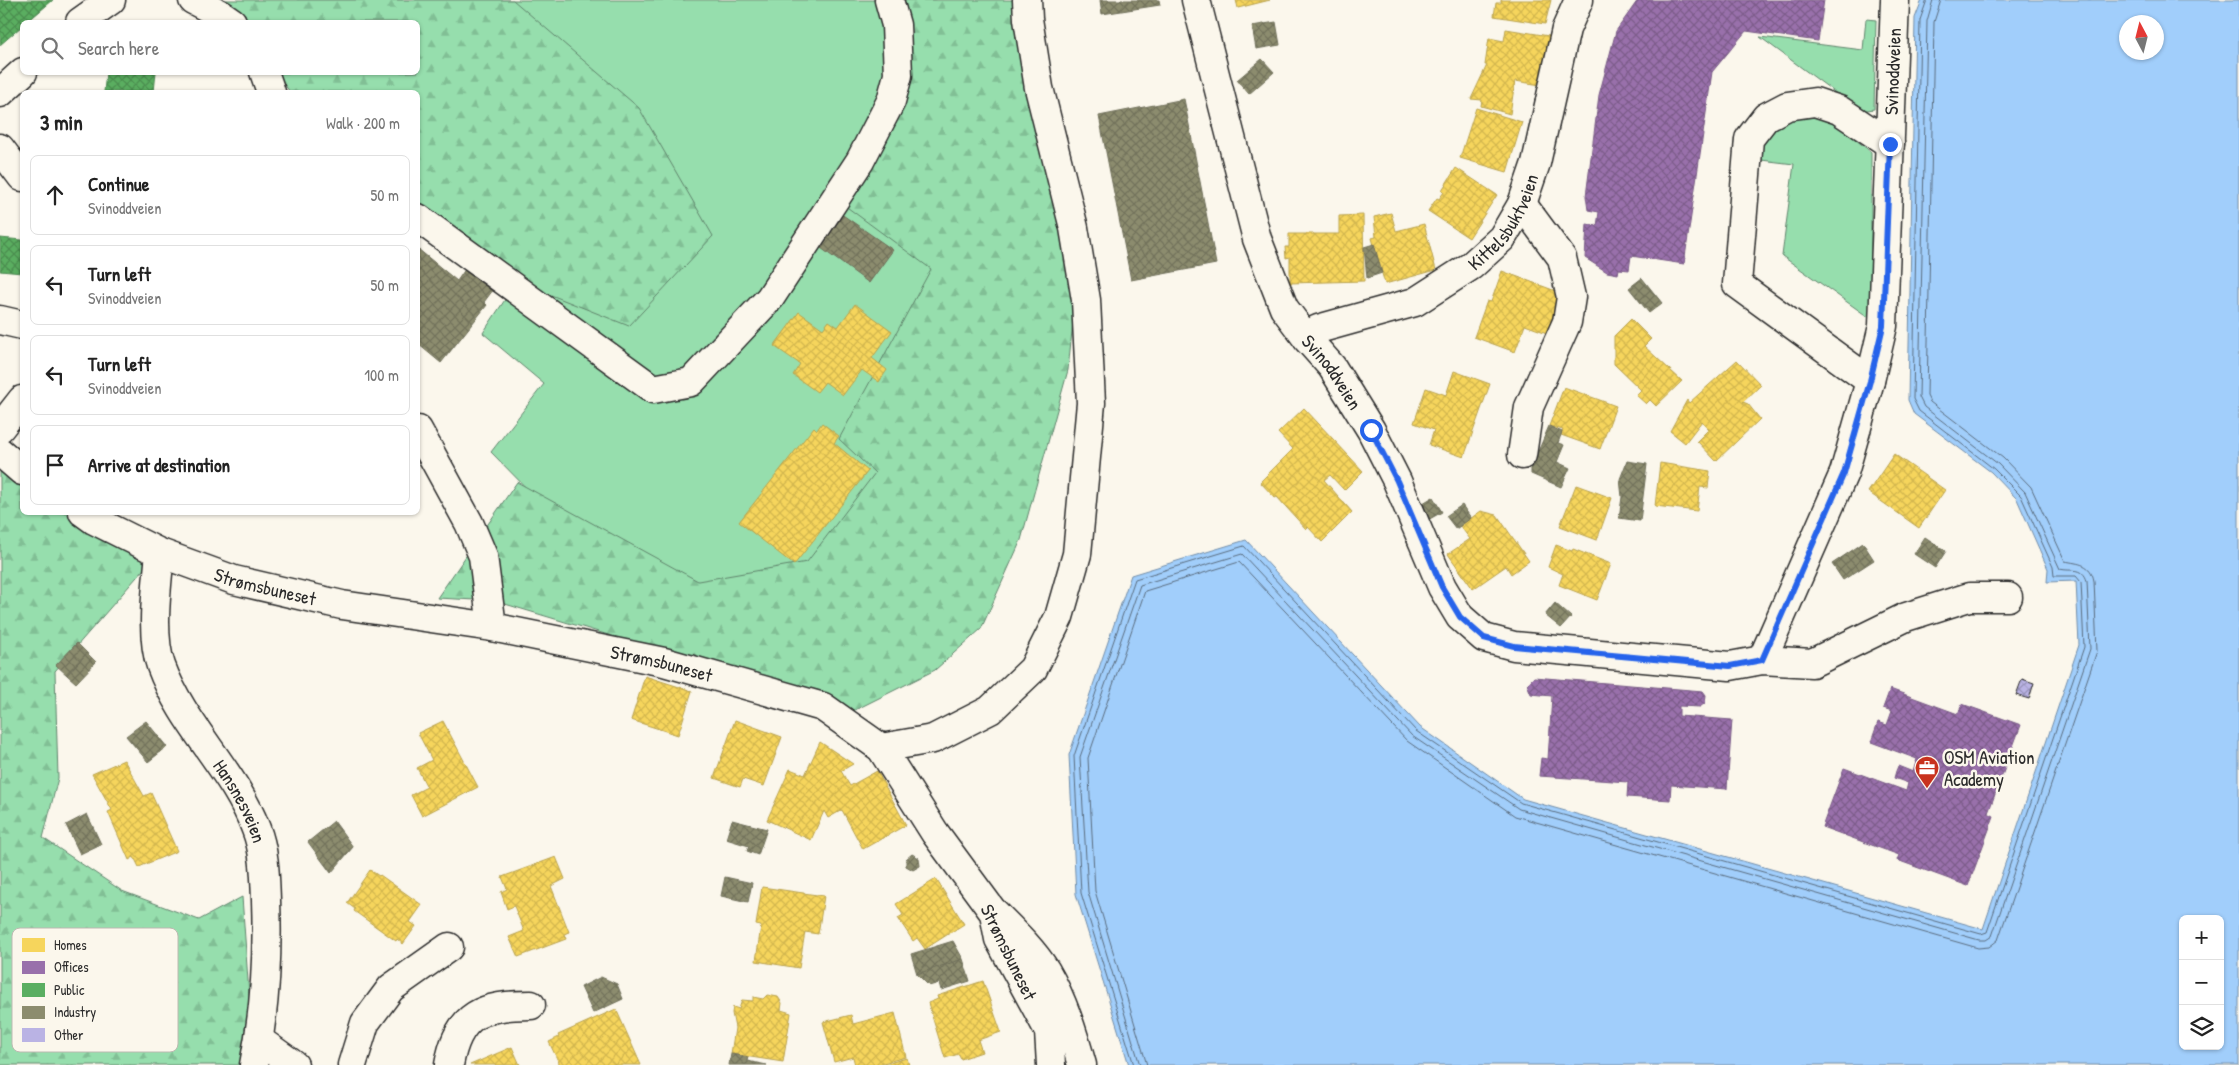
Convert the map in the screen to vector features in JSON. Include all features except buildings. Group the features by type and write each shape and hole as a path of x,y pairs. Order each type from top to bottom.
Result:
{"street":[{"path":"83,20 112,0"},
{"path":"193,0 229,20"},
{"path":"420,219 653,389 691,382 770,298 860,161 891,101 898,75 896,25 889,0"},
{"path":"881,748 933,738 990,710 1032,669 1059,617 1078,554 1091,403 1086,300 1074,228 1039,88 1028,19 1027,0"},
{"name":"Svinoddveien","path":"1196,0 1257,239 1284,308 1308,340 1332,366 1371,430 1397,481 1442,587 1460,617 1484,638 1514,646 1730,666 1762,660 1844,473 1870,381 1883,326 1895,0"},
{"name":"Kittelsbuktveien","path":"1308,340 1318,330 1415,302 1471,266 1502,238 1522,204 1536,163 1566,29 1579,0"},
{"path":"0,93 20,75"},
{"path":"265,75 270,90"},
{"path":"1870,381 1737,284 1749,139 1766,117 1787,106 1815,102 1839,110 1890,144"},
{"path":"0,148 20,174"},
{"path":"1522,204 1562,258 1571,297 1567,322 1529,407 1522,455"},
{"path":"0,320 20,325"},
{"path":"0,428 20,403"},
{"path":"420,434 469,523 483,556 492,627"},
{"path":"0,452 20,469"},
{"name":"Strømsbuneset","path":"87,515 160,553 234,580 342,605 492,627 664,662 823,708 881,748 935,833 994,913 999,940 1049,1031 1051,1065"},
{"name":"Hansnesveien","path":"160,553 156,635 161,665 175,695 246,805 257,830 265,866 268,944 257,1053"},
{"path":"1762,660 1812,663 1906,617 1969,597 2008,597"},
{"path":"994,913 1019,936 1046,971 1069,1022 1082,1065"},
{"path":"352,1065 365,1023 391,988 449,947"},
{"path":"449,1065 460,1029 479,1012 500,1005 531,1005"},
{"path":"257,1053 294,1065"}],"green space":[{"path":"221,0 513,0 639,108 713,236 629,326 468,262 420,220 420,90 289,90 277,75 420,75 420,20 237,20"},
{"path":"297,0 936,0 997,149 895,657 588,551 491,452 544,384 483,333 522,274 420,96 418,75 420,75 420,20 407,20"},
{"path":"897,0 1024,0 1079,262 1068,370 1021,540 981,629 935,670 843,716 682,657 495,601 437,598 517,482 698,581 807,562 875,473 839,439 931,269 840,202 892,110"},
{"path":"1866,19 1876,20 1874,109 1860,111 1760,37 1863,50"},
{"path":"1823,113 1871,152 1871,319 1782,256 1794,164 1761,160 1764,133 1782,119"},
{"path":"0,460 20,474 20,515 80,515 150,562 55,671 58,778 43,838 122,891 199,920 242,897 254,1065 0,1065"}],"water":[{"path":"1922,0 2239,0 2239,1065 1129,1065 1076,894 1069,755 1131,575 1246,540 1420,727 1523,799 1983,929 2079,645 2076,581 2047,582 2048,569 2017,499 1991,472 1914,414 1908,400 1915,18"}],"place":[{"name":"OSM Aviation Academy","path":"1927,789"}],"route":[{"path":"1371,430 1397,481 1442,587 1460,617 1484,638 1514,646 1730,666 1762,660 1844,473 1870,381 1883,326 1890,144"}]}
